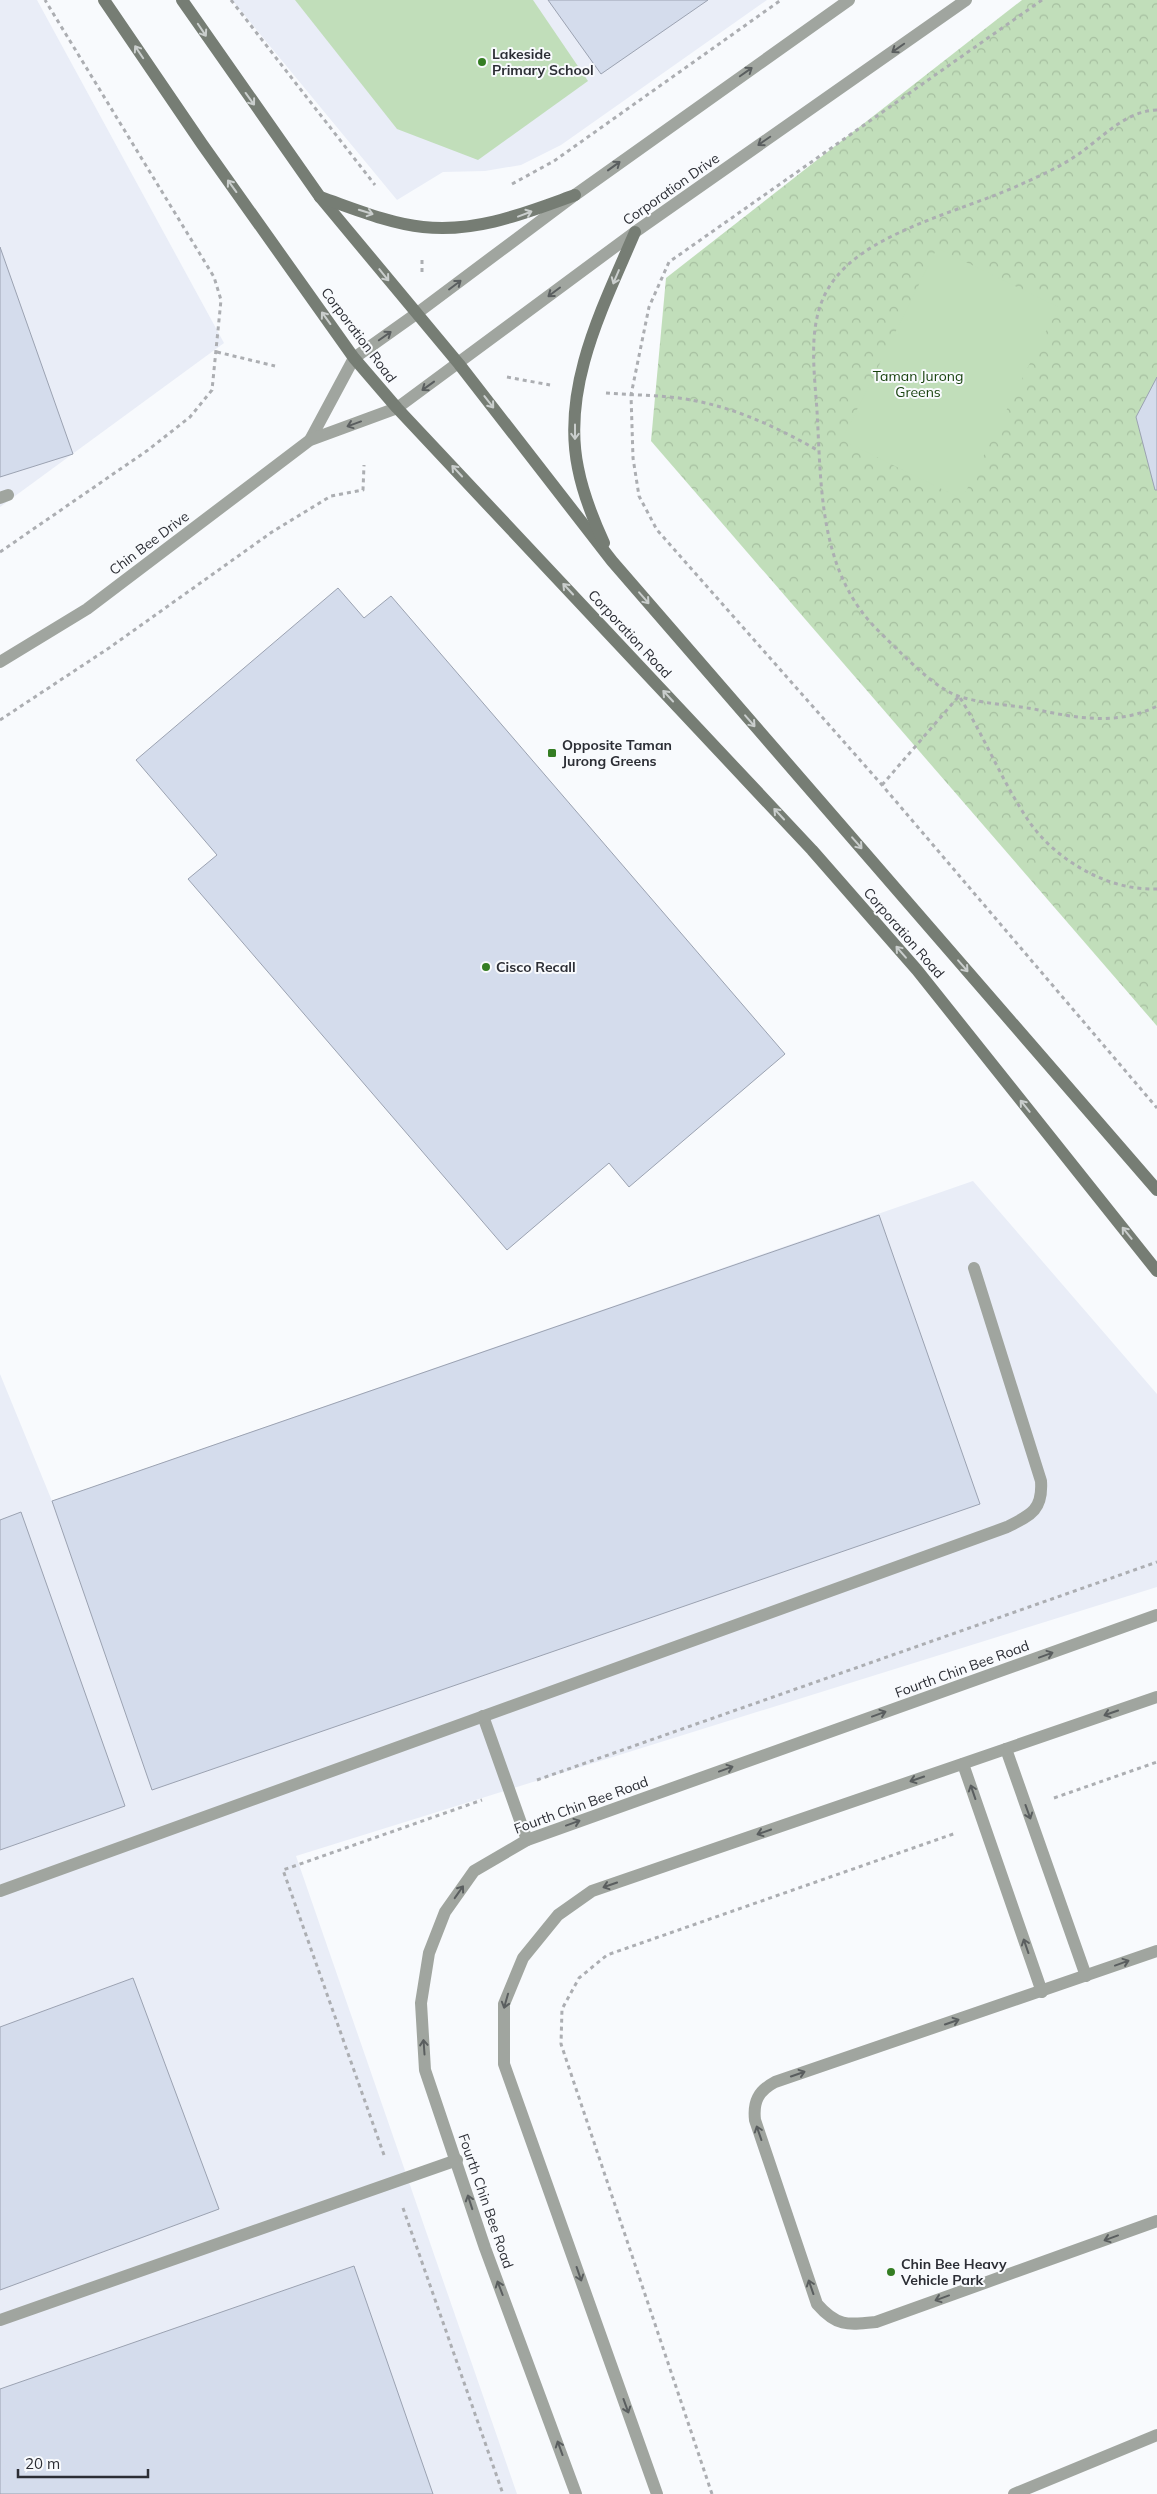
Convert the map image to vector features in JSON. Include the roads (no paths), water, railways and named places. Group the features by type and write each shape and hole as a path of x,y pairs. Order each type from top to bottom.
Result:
{"main road":[{"name":"Corporation Road","path":"104,0 202,144 354,358 398,408 819,857 917,970 1157,1271"},
{"name":"Corporation Road","path":"182,0 320,197 459,364 612,561 1157,1190"},
{"path":"320,197 368,214 422,227 462,227 508,220 575,195"},
{"path":"612,561 589,508 578,467 574,435 576,396 593,334 635,232"}],"street":[{"path":"354,358 575,195 849,0"},
{"name":"Corporation Drive","path":"398,408 635,232 966,0"},
{"name":"Chin Bee Drive","path":"310,440 354,358"},
{"name":"Chin Bee Drive","path":"0,662 86,609 310,440 398,408"},
{"path":"0,1890 1007,1527 1026,1518 1038,1506 1042,1495 1041,1481 974,1268"},
{"name":"Fourth Chin Bee Road","path":"576,2494 485,2248 457,2160 425,2070 421,2003 429,1953 445,1912 474,1871 527,1840 1157,1615"},
{"path":"657,2494 504,2064 504,2004 524,1958 558,1915 592,1892 1157,1697"},
{"path":"483,1716 527,1840"},
{"path":"1006,1749 1086,1976"},
{"path":"963,1764 1042,1992"},
{"path":"1157,1951 775,2082 764,2088 757,2098 754,2108 755,2120 817,2304 828,2317 840,2324 876,2322 1157,2221"},
{"path":"0,2320 457,2160"},
{"path":"1014,2494 1157,2435"}],"place":[{"name":"Lakeside Primary School","path":"482,62"},
{"name":"Opposite Taman Jurong Greens","path":"552,753"},
{"name":"Cisco Recall","path":"486,967"},
{"name":"Chin Bee Heavy Vehicle Park","path":"891,2272"}],"park label":[{"name":"Taman Jurong Greens","path":"918,384"}]}
